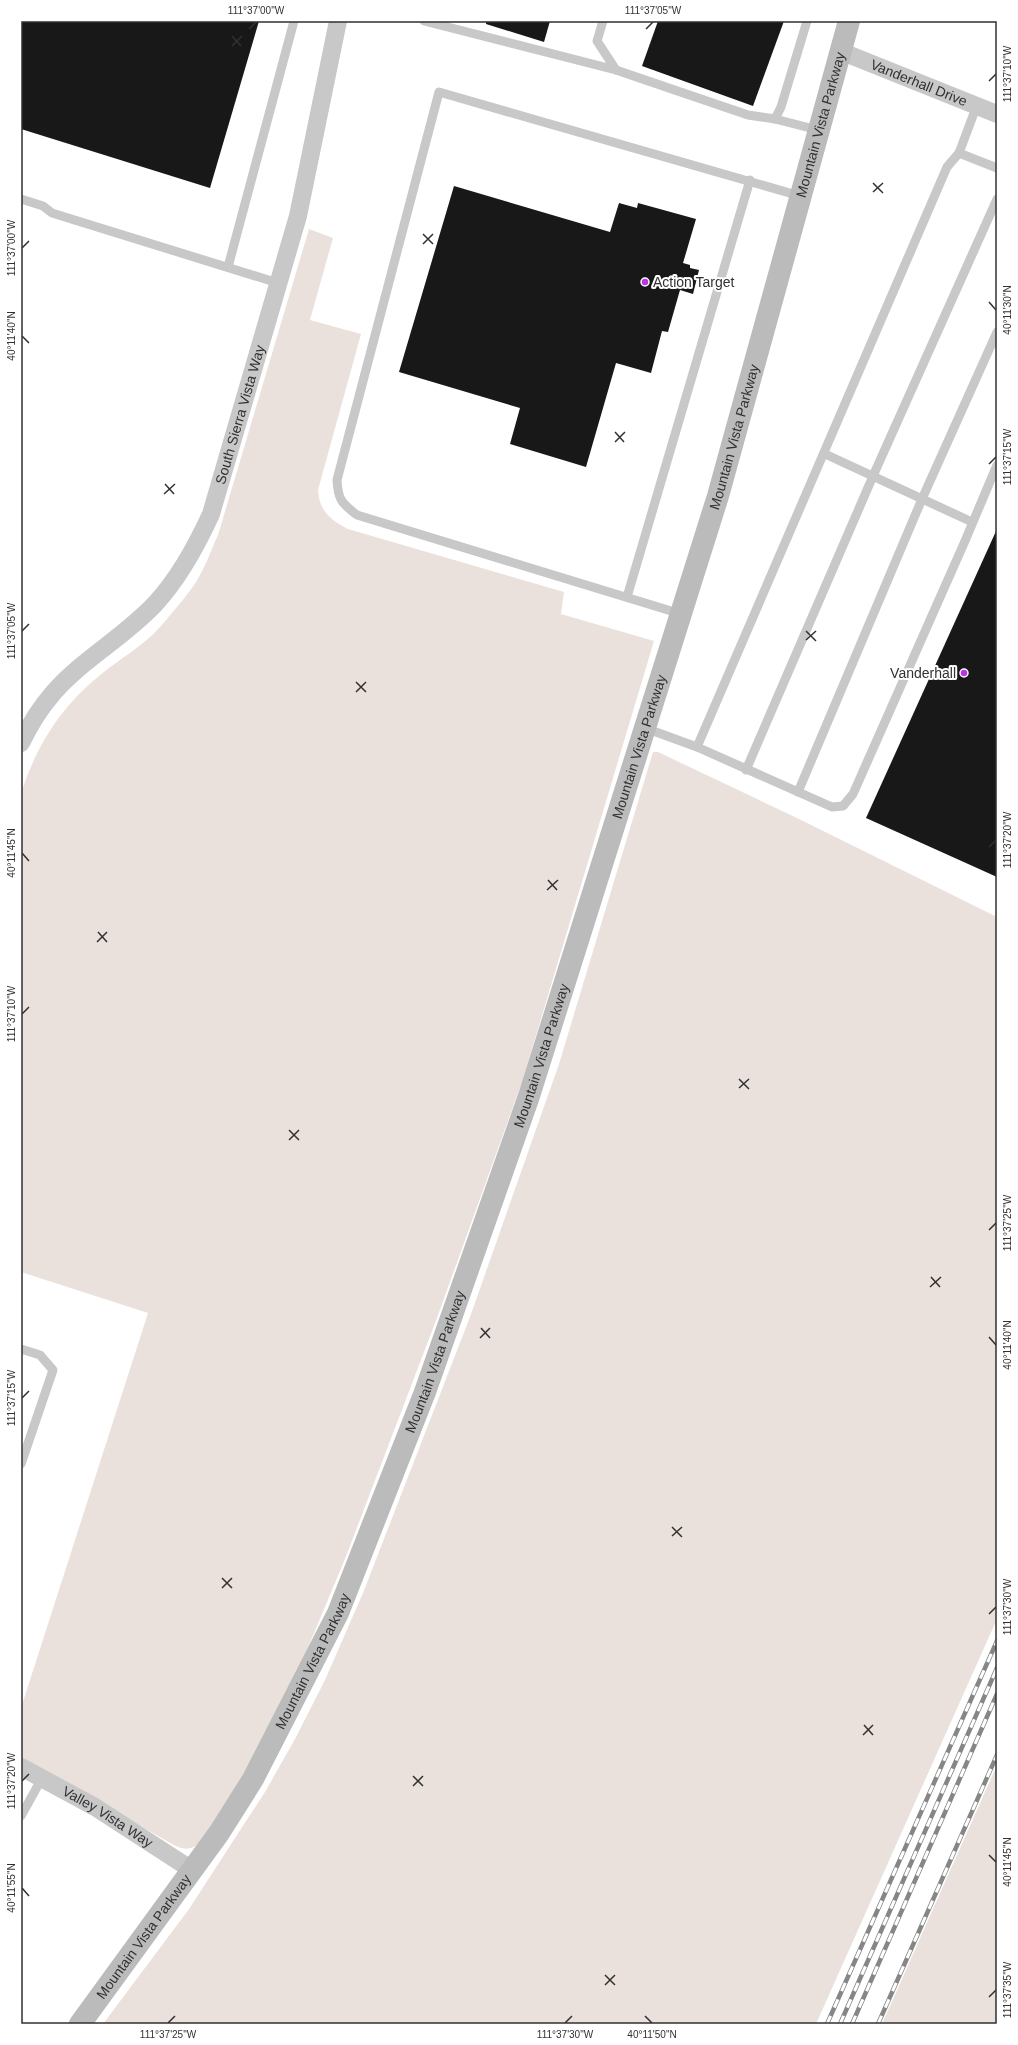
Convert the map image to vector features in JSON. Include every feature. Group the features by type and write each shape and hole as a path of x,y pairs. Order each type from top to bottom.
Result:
{"street":[{"name":"South Sierra Vista Way","path":"21,743 33,719 54,692 73,673 128,630 155,604 179,574 199,541 211,514 298,216 338,21"},
{"name":"Mountain Vista Parkway","path":"80,2024 192,1870 254,1779 341,1606 425,1392 529,1096 718,496 849,21"},
{"name":"Vanderhall Drive","path":"840,51 997,114"},
{"name":"Valley Vista Way","path":"21,1767 95,1808 192,1870"}],"lane":[{"path":"228,267 294,21"},
{"path":"424,21 616,70 748,115 775,119 818,130"},
{"path":"603,21 597,41 616,70"},
{"path":"775,119 781,107 807,21"},
{"path":"681,614 357,514 344,505 338,495 337,480 439,92 750,180 800,196"},
{"path":"697,747 947,168 959,153 976,105"},
{"path":"959,153 997,168"},
{"path":"627,597 750,180"},
{"path":"21,199 43,206 52,214 278,283"},
{"path":"746,770 873,476 997,199"},
{"path":"798,792 922,499 997,332"},
{"path":"824,454 972,522"},
{"path":"645,728 697,747 832,807 843,806 853,794 997,466"},
{"path":"21,1349 40,1355 53,1370 21,1464"},
{"path":"21,1816 42,1778"}],"shaded area":[{"path":"309,229 333,238 310,320 361,334 318,490 323,509 327,514 336,522 348,529 564,592 561,614 654,641 523,1079 437,1318 345,1559 304,1657 247,1768 201,1842 194,1847 187,1849 172,1844 21,1758 21,1708 148,1313 21,1272 21,793 42,743 61,714 85,688 114,664 138,647 160,627 196,582 202,571 218,535"},
{"path":"653,752 658,752 799,819 997,917 997,1619 816,2024 103,2024 189,1909 265,1792 295,1739 325,1680 363,1593 470,1317 559,1064"},
{"path":"997,1765 997,2024 882,2024"}],"building":[{"path":"21,21 259,21 210,188 21,129"},
{"path":"486,21 550,21 544,42 486,24"},
{"path":"658,21 784,21 753,106 642,66"},
{"name":"Action Target","path":"454,186 610,232 619,203 637,208 638,203 696,219 683,263 690,265 690,268 699,270 693,294 680,290 668,332 662,331 651,373 616,363 586,467 510,444 520,408 399,372"},
{"name":"Vanderhall","path":"997,529 997,877 866,818"}],"railway":[{"path":"827,2024 997,1641"},
{"path":"840,2024 997,1668"},
{"path":"852,2024 997,1694"},
{"path":"878,2024 997,1755"}],"place":[{"name":"Action Target","path":"645,282"},
{"name":"Vanderhall","path":"964,673"}]}
